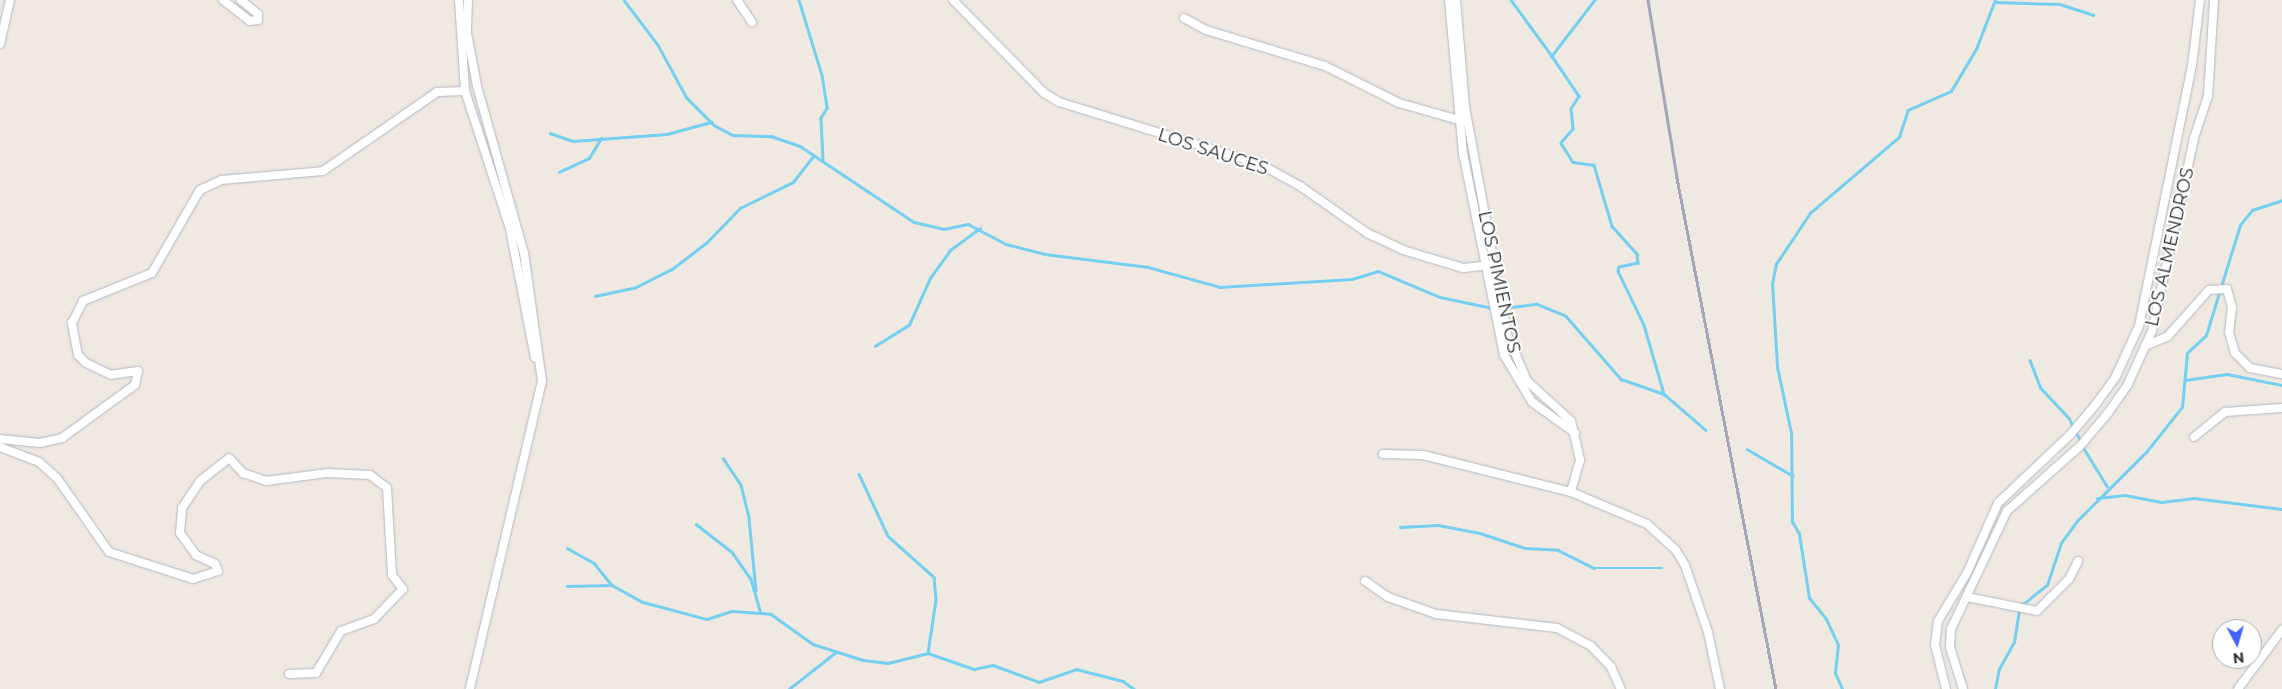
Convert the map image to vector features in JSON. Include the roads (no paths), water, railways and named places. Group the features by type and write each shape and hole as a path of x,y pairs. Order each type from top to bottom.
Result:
{"street":[{"path":"0,44 10,0"},
{"path":"223,0 250,21 258,20 258,14 241,0"},
{"path":"459,0 466,91 510,229 535,358"},
{"path":"468,0 467,33 476,86 524,253 542,381 470,689"},
{"path":"736,0 752,22"},
{"name":"LOS SAUCES","path":"953,0 1044,93 1059,102 1260,164 1300,186 1367,233 1404,250 1463,268 1494,265"},
{"name":"LOS PIMIENTOS","path":"1449,0 1459,120 1484,267 1512,375 1532,402 1575,434"},
{"name":"LOS PIMIENTOS","path":"1456,0 1465,107 1494,265 1517,365 1533,388 1571,421 1575,434"},
{"name":"LOS ALMENDROS","path":"1946,689 1936,645 1943,609 1967,573 1998,503 2070,435 2096,404 2116,376 2139,326 2192,66 2200,0"},
{"name":"LOS ALMENDROS","path":"1963,689 1950,647 1951,629 2007,511 2081,445 2128,384 2145,346 2166,276 2194,138 2208,96 2214,0"},
{"path":"1184,18 1206,30 1325,66 1399,104 1459,120"},
{"path":"0,439 40,443 62,438 135,385 138,371 111,375 86,363 76,350 72,323 83,302 152,273 200,190 221,180 323,171 437,92 466,91"},
{"path":"2145,346 2168,336 2209,290 2227,289 2232,308 2228,332 2235,353 2250,368 2282,374"},
{"path":"2194,436 2225,412 2282,408"},
{"path":"1571,492 1580,460 1575,434"},
{"path":"0,447 38,462 57,478 109,552 193,579 218,571 215,564 196,555 180,533 182,508 200,481 229,458 243,473 266,481 328,473 370,475 387,488 392,575 403,589 374,620 341,631 316,673 289,674"},
{"path":"1383,454 1423,455 1571,492 1647,524 1676,549 1696,593 1720,689"},
{"path":"1967,597 2037,611 2070,579 2078,561"},
{"path":"1365,581 1388,596 1436,614 1557,628 1591,646 1612,667 1621,689"},
{"path":"1943,609 1960,612"},
{"path":"2238,689 2282,630"}],"waterway":[{"path":"624,0 658,45 687,98 714,125 733,135 771,136 800,146 914,222 944,229 968,224 1006,244 1045,254 1148,267 1220,287 1352,279 1378,271 1440,297 1492,308"},
{"path":"799,0 822,75 827,108 821,118 823,160"},
{"path":"1511,0 1552,56"},
{"path":"1595,0 1552,56 1579,96 1571,109 1573,129 1561,143 1573,162 1594,165 1612,226 1637,254 1638,263 1619,267 1618,271 1644,325 1664,394 1706,430"},
{"path":"1842,689 1835,673 1838,645 1826,619 1809,598 1799,534 1792,522 1791,433 1777,367 1772,284 1776,264 1810,213 1899,137 1908,110 1951,91 1976,49 1995,0"},
{"path":"1995,2 2060,4 2093,15"},
{"path":"550,133 573,141 667,134 711,122"},
{"path":"559,172 589,158 601,138"},
{"path":"595,296 634,288 672,269 706,243 740,208 793,182 813,156"},
{"path":"2022,605 2047,585 2061,543 2077,521 2147,451 2182,407 2187,353 2206,335 2240,225 2252,210 2282,200"},
{"path":"875,346 909,325 930,278 950,250 980,228"},
{"path":"1503,308 1537,304 1566,316 1621,379 1664,394"},
{"path":"2030,360 2041,388 2069,418 2081,442"},
{"path":"2185,380 2227,374 2282,385"},
{"path":"2083,447 2107,486"},
{"path":"1747,449 1793,476"},
{"path":"723,458 741,485 749,518 756,591"},
{"path":"859,474 888,536 934,577 936,600 928,653"},
{"path":"2097,498 2125,495 2162,502 2194,498 2282,509"},
{"path":"696,524 732,552 751,579 761,613"},
{"path":"1400,527 1438,525 1480,533 1525,548 1558,550 1594,568 1662,568"},
{"path":"567,548 594,563 612,585 643,602 707,619 732,611 771,614 813,644 863,660 888,663 928,653 974,669 993,665 1039,682 1076,669 1123,681 1134,689"},
{"path":"567,586 612,585"},
{"path":"1995,689 1999,669 2014,642 2019,610"},
{"path":"789,689 836,652"}],"railway":[{"path":"1648,0 1677,178 1776,689"}]}
